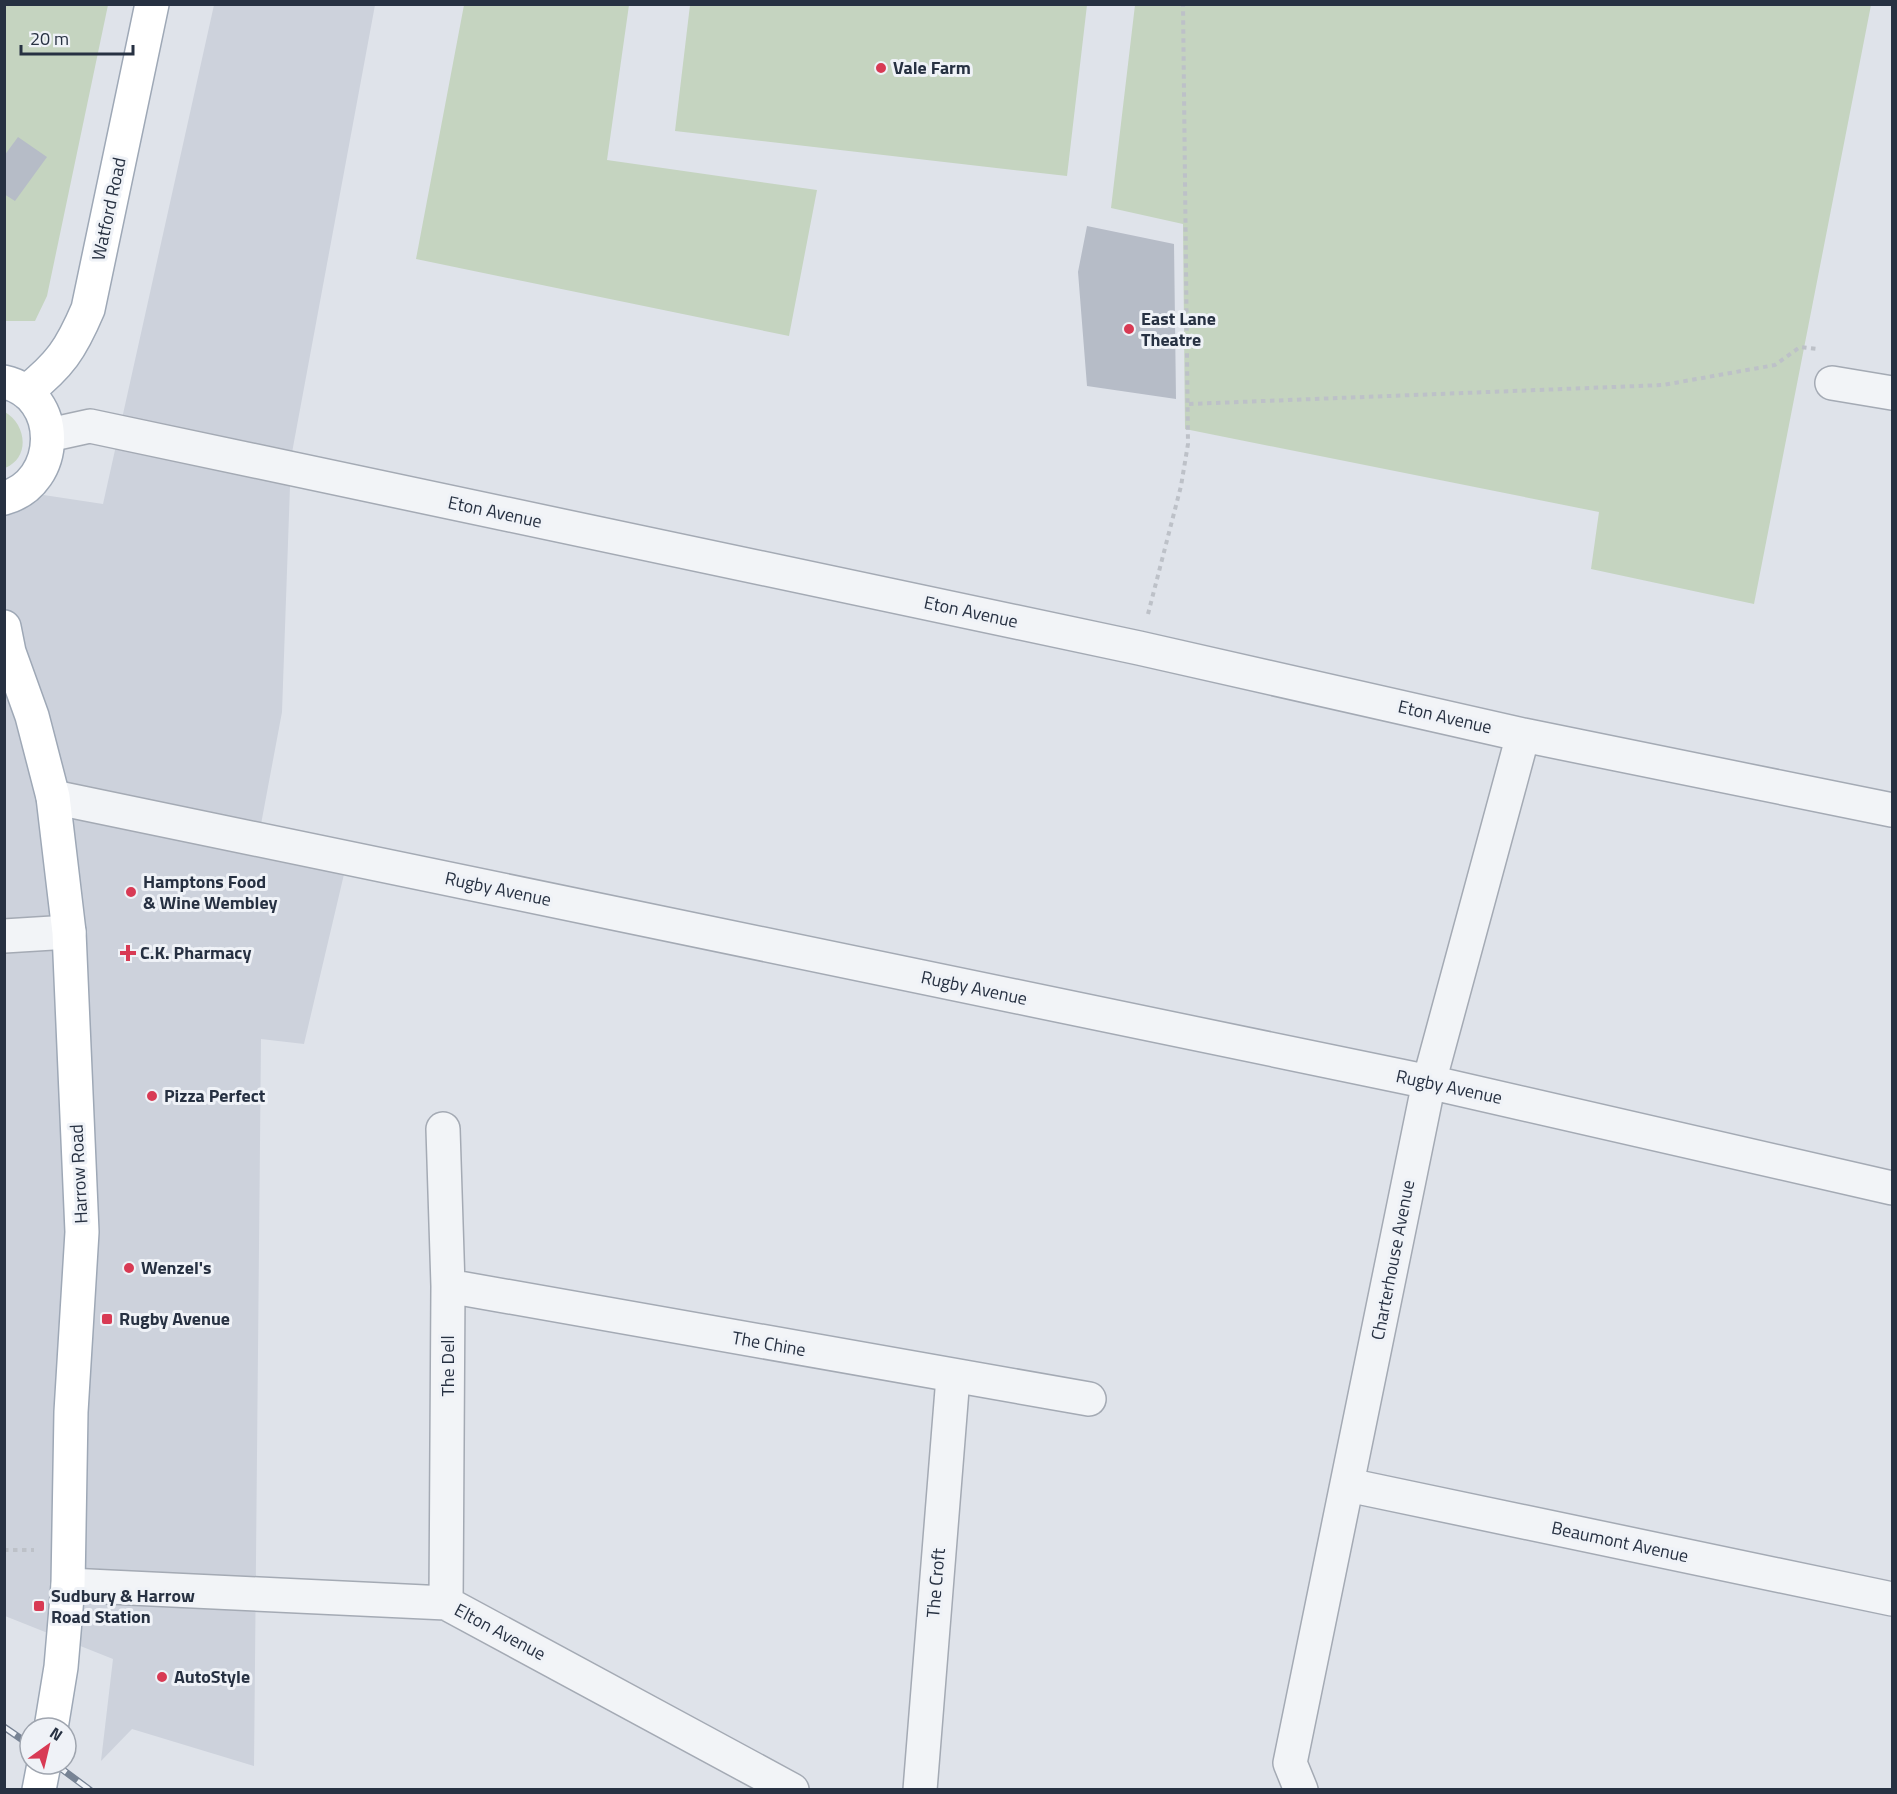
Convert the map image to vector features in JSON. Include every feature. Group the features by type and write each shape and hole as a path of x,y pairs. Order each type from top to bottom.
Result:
{"main road":[{"name":"Watford Road","path":"15,387 54,370 73,342 88,309 152,4"},
{"path":"4,498 24,489 41,470 46,457 49,435 46,420 38,406 15,387"},
{"name":"Harrow Road","path":"4,627 9,651 32,716 53,797 69,932 82,1232 71,1412 68,1585 61,1667 53,1716"}],"street":[{"path":"1832,383 1893,393"},
{"name":"Eton Avenue","path":"49,435 90,426 1139,648 1523,735 1893,810"},
{"name":"Charterhouse Avenue","path":"1301,1790 1290,1763 1430,1082 1523,735"},
{"name":"Rugby Avenue","path":"53,797 1430,1082 1893,1188"},
{"path":"4,936 69,932"},
{"name":"The Dell","path":"443,1129 448,1286 446,1603"},
{"name":"The Chine","path":"448,1286 953,1377 1089,1399"},
{"name":"The Croft","path":"920,1790 953,1377"},
{"name":"Beaumont Avenue","path":"1348,1485 1893,1599"},
{"name":"Elton Avenue","path":"68,1585 446,1603 792,1790"}],"path":[{"path":"1139,648 1181,486 1188,444 1183,4"},
{"path":"1189,404 1663,386 1775,365 1800,346 1814,349"}],"shaded area":[{"path":"214,5 375,5 291,458 282,712 256,851 345,870 304,1044 261,1039 254,1766 132,1729 101,1761 113,1659 5,1616 4,489 103,504"}],"green space":[{"path":"4,5 108,5 47,296 35,321 5,321"},
{"path":"464,5 629,5 607,160 817,190 789,336 416,259"},
{"name":"Vale Farm","path":"690,5 1087,5 1067,176 675,131"},
{"path":"1135,5 1871,5 1754,604 1591,569 1599,512 1185,429 1183,224 1111,208"},
{"path":"5,412 18,424 23,440 19,456 5,468"}],"building":[{"path":"18,137 47,157 15,201 4,194 4,156"},
{"name":"East Lane Theatre","path":"1087,226 1174,244 1176,399 1087,386 1078,272"}],"railway":[{"path":"4,1727 18,1737"},
{"path":"71,1776 90,1790"}],"place":[{"name":"Vale Farm","path":"881,68"},
{"name":"East Lane Theatre","path":"1129,329"},
{"name":"Hamptons Food & Wine Wembley","path":"131,892"},
{"name":"C.K. Pharmacy","path":"128,953"},
{"name":"Pizza Perfect","path":"152,1096"},
{"name":"Wenzel's","path":"129,1268"},
{"name":"Rugby Avenue","path":"107,1319"},
{"name":"Sudbury & Harrow Road Station","path":"39,1606"},
{"name":"AutoStyle","path":"162,1677"}]}
